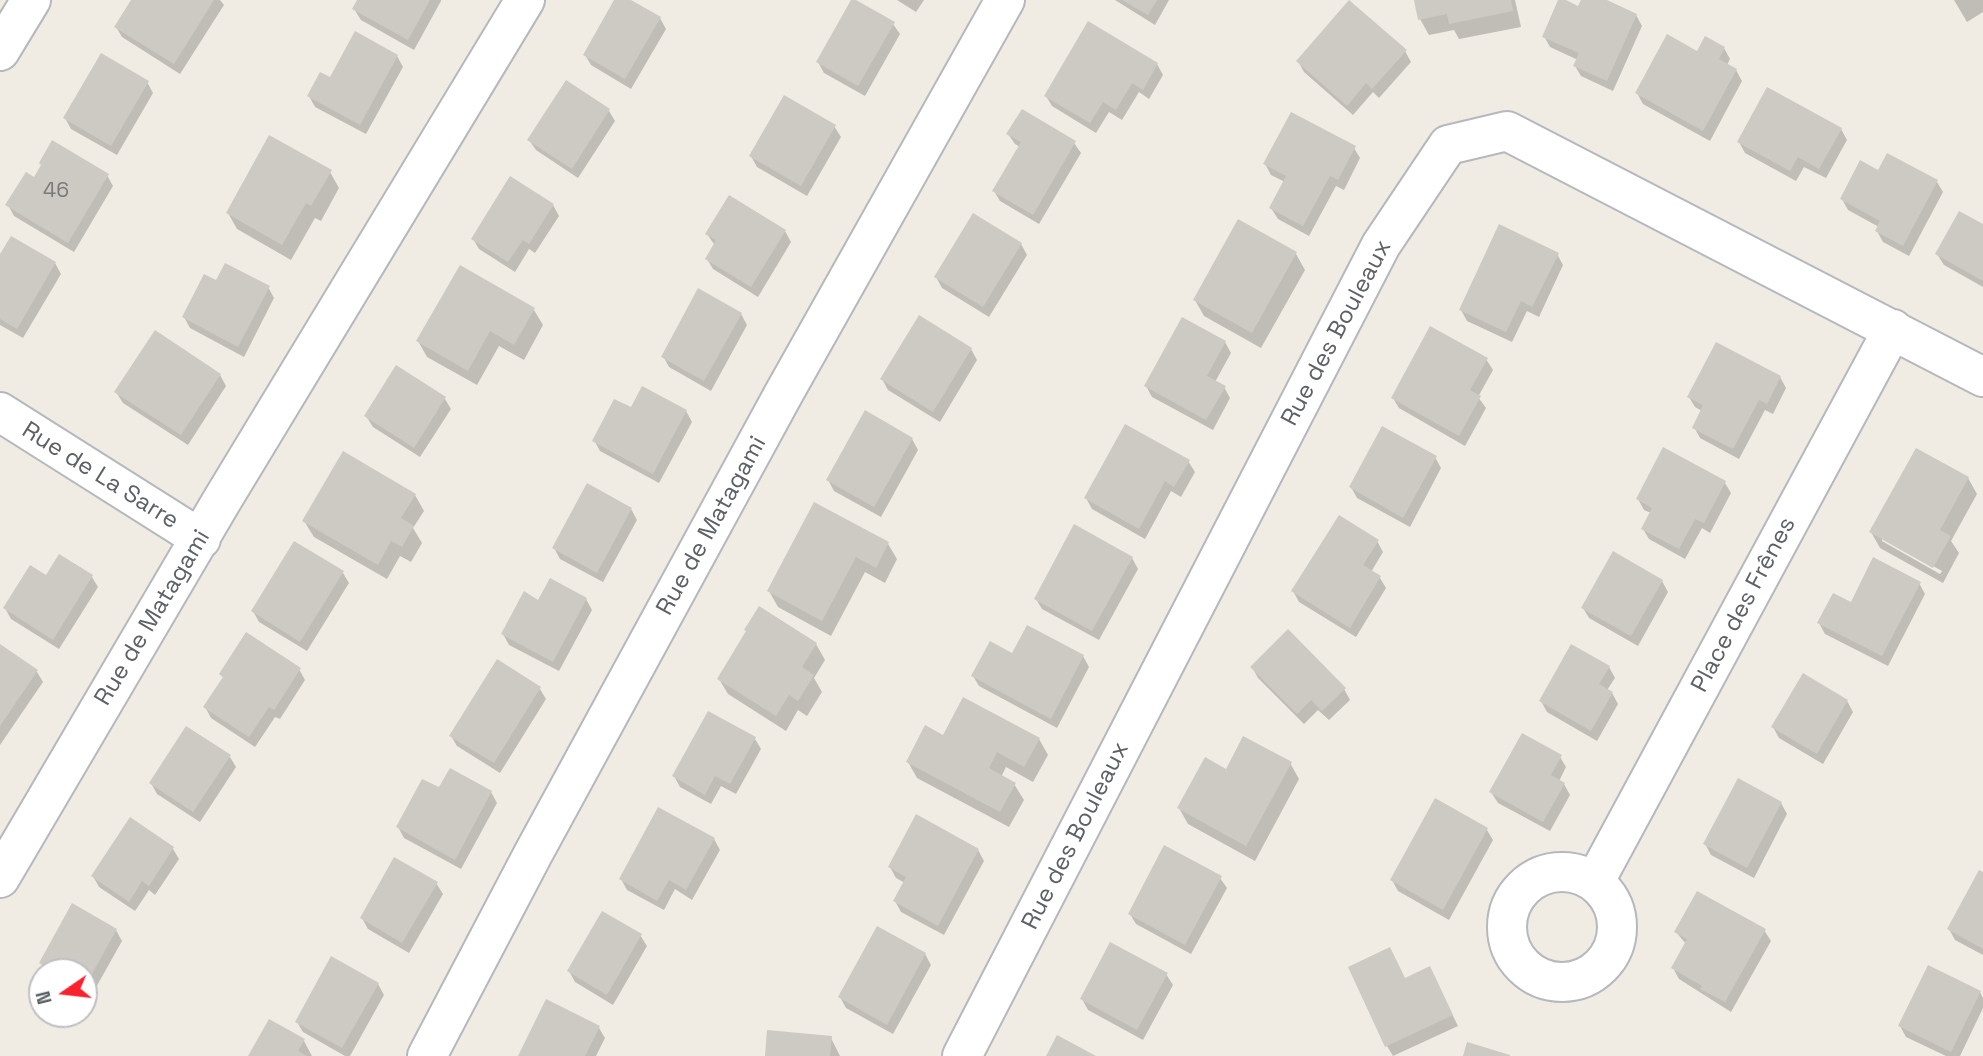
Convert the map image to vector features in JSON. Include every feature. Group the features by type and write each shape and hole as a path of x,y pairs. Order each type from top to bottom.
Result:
{"street":[{"path":"0,51 31,0"},
{"name":"Rue de Matagami","path":"0,877 525,0"},
{"name":"Rue de Matagami","path":"428,1056 533,854 784,393 1005,0"},
{"name":"Rue des Bouleaux","path":"962,1056 1381,245 1448,145 1507,131 1983,377"},
{"name":"Place des Frênes","path":"1595,881 1893,329"},
{"name":"Rue de La Sarre","path":"0,412 201,539"}],"building":[{"path":"131,0 214,0 174,64 114,27"},
{"path":"357,0 430,0 408,40 352,9"},
{"path":"614,0 631,0 661,17 625,79 583,55"},
{"path":"851,0 856,0 895,22 858,86 816,62"},
{"path":"1122,0 1157,0 1148,15"},
{"path":"1349,0 1407,50 1372,89 1366,83 1347,106 1296,61"},
{"path":"1414,0 1511,0 1513,11 1449,24 1447,14 1418,20"},
{"path":"1558,0 1566,0 1578,6 1581,0 1607,0 1637,14 1607,81 1573,66 1579,53 1542,37"},
{"path":"1088,21 1158,63 1143,90 1132,83 1116,110 1103,102 1090,123 1044,96"},
{"path":"355,31 398,55 360,125 307,96 320,72 330,77"},
{"path":"1667,34 1697,51 1705,36 1725,47 1719,59 1737,69 1703,131 1635,93"},
{"path":"101,53 149,81 111,146 63,118"},
{"path":"566,80 610,109 572,169 527,140"},
{"path":"1767,87 1842,128 1819,169 1798,157 1790,171 1737,142"},
{"path":"784,95 836,125 801,186 749,156"},
{"path":"1022,109 1076,141 1033,215 992,191 1021,142 1006,134"},
{"path":"1291,112 1356,146 1338,180 1330,176 1303,226 1269,208 1286,176 1263,164"},
{"path":"269,135 332,170 311,206 306,203 282,245 226,213"},
{"path":"52,140 109,174 68,243 5,205 26,172 34,177"},
{"path":"1887,153 1938,180 1903,246 1875,231 1880,221 1840,199 1860,160 1878,170"},
{"path":"510,176 554,204 529,244 523,240 508,262 471,239"},
{"path":"729,195 786,230 751,287 705,259 716,240 705,234"},
{"path":"1959,211 1983,224 1983,281 1935,254"},
{"path":"973,213 1022,243 983,307 934,277"},
{"path":"1238,219 1297,252 1252,333 1193,300"},
{"path":"1499,224 1559,253 1532,307 1521,301 1506,332 1459,310"},
{"path":"11,236 56,262 17,329 0,319 0,254"},
{"path":"225,263 270,286 238,347 182,317 204,274 216,280"},
{"path":"460,265 535,308 514,345 490,331 468,371 416,341"},
{"path":"698,288 742,313 704,381 661,357"},
{"path":"919,315 972,348 933,412 880,379"},
{"path":"1182,317 1226,341 1207,376 1226,386 1206,420 1144,386"},
{"path":"1430,326 1488,358 1470,390 1481,396 1459,436 1391,398"},
{"path":"155,330 221,374 181,435 114,392"},
{"path":"1716,342 1781,376 1767,404 1759,400 1733,449 1692,428 1703,405 1687,397"},
{"path":"396,365 446,397 414,448 364,416"},
{"path":"642,386 687,410 653,474 592,441 614,399 631,407"},
{"path":"865,410 913,438 874,507 826,480"},
{"path":"1125,424 1190,460 1174,487 1165,481 1139,529 1084,498"},
{"path":"1382,426 1437,456 1403,518 1349,487"},
{"path":"1663,447 1726,481 1704,523 1695,519 1679,549 1641,529 1652,508 1636,499"},
{"path":"1916,448 1969,477 1940,530 1951,536 1933,568 1869,532"},
{"path":"343,451 416,494 401,518 414,526 402,547 391,541 378,565 302,521"},
{"path":"587,483 632,508 597,573 552,548"},
{"path":"814,502 889,542 876,568 856,557 822,621 767,591"},
{"path":"1339,515 1379,540 1363,565 1381,576 1350,628 1291,591"},
{"path":"1074,524 1133,557 1092,631 1034,599"},
{"path":"294,541 344,571 300,642 251,611"},
{"path":"1613,551 1663,580 1631,636 1581,608"},
{"path":"59,554 93,575 53,640 3,608 30,565 46,575"},
{"path":"1873,557 1921,582 1882,656 1817,623 1833,593 1851,602"},
{"path":"550,578 587,598 553,662 501,634 524,591 538,600"},
{"path":"759,606 817,643 802,667 814,675 798,701 789,695 776,716 717,679"},
{"path":"1027,625 1084,655 1051,719 971,676 990,641 1012,653"},
{"path":"1288,629 1346,688 1322,711 1311,700 1297,714 1250,667"},
{"path":"246,632 301,668 274,710 269,707 249,737 203,707 223,677 219,674"},
{"path":"0,644 38,670 0,726"},
{"path":"1571,644 1610,666 1599,684 1613,692 1591,731 1539,701"},
{"path":"497,659 541,687 494,763 449,736"},
{"path":"1803,673 1848,700 1817,754 1771,727"},
{"path":"963,697 1040,738 1024,767 997,752 989,768 1016,783 1000,812 906,762 925,725 943,735"},
{"path":"708,711 756,737 730,784 715,776 705,795 672,776"},
{"path":"186,726 231,755 193,812 149,783"},
{"path":"1522,733 1562,755 1551,775 1565,783 1543,822 1489,792"},
{"path":"1243,736 1292,762 1246,846 1177,808 1205,757 1226,769"},
{"path":"450,768 492,791 455,860 396,827 422,779 439,787"},
{"path":"1738,778 1782,802 1747,868 1703,844"},
{"path":"1435,798 1488,828 1443,910 1390,880"},
{"path":"658,807 715,838 686,890 669,880 657,901 619,879"},
{"path":"916,814 979,849 938,926 893,901 906,877 888,867"},
{"path":"130,817 174,847 149,886 142,881 129,902 91,876"},
{"path":"1164,845 1222,876 1185,945 1128,914"},
{"path":"394,857 438,882 402,943 360,918"},
{"path":"1979,870 1983,872 1983,949 1947,929"},
{"path":"1697,891 1766,929 1725,1002 1700,989 1702,986 1671,968 1687,939 1674,932"},
{"path":"72,903 117,929 98,963 98,958 42,958"},
{"path":"602,911 642,934 607,995 567,971"},
{"path":"877,926 926,953 887,1025 838,997"},
{"path":"1110,942 1168,973 1137,1030 1080,999"},
{"path":"1390,947 1405,978 1430,966 1453,1015 1385,1047 1348,967"},
{"path":"331,956 379,983 342,1048 295,1022"},
{"path":"1928,965 1981,991 1951,1052 1898,1026"},
{"path":"546,999 600,1026 585,1056 518,1056"},
{"path":"269,1019 305,1039 298,1051 307,1056 248,1056"},
{"path":"767,1030 832,1036 830,1056 765,1056"},
{"path":"1057,1035 1096,1056 1046,1056"},
{"path":"1467,1042 1510,1055 1510,1056 1463,1056"}]}
